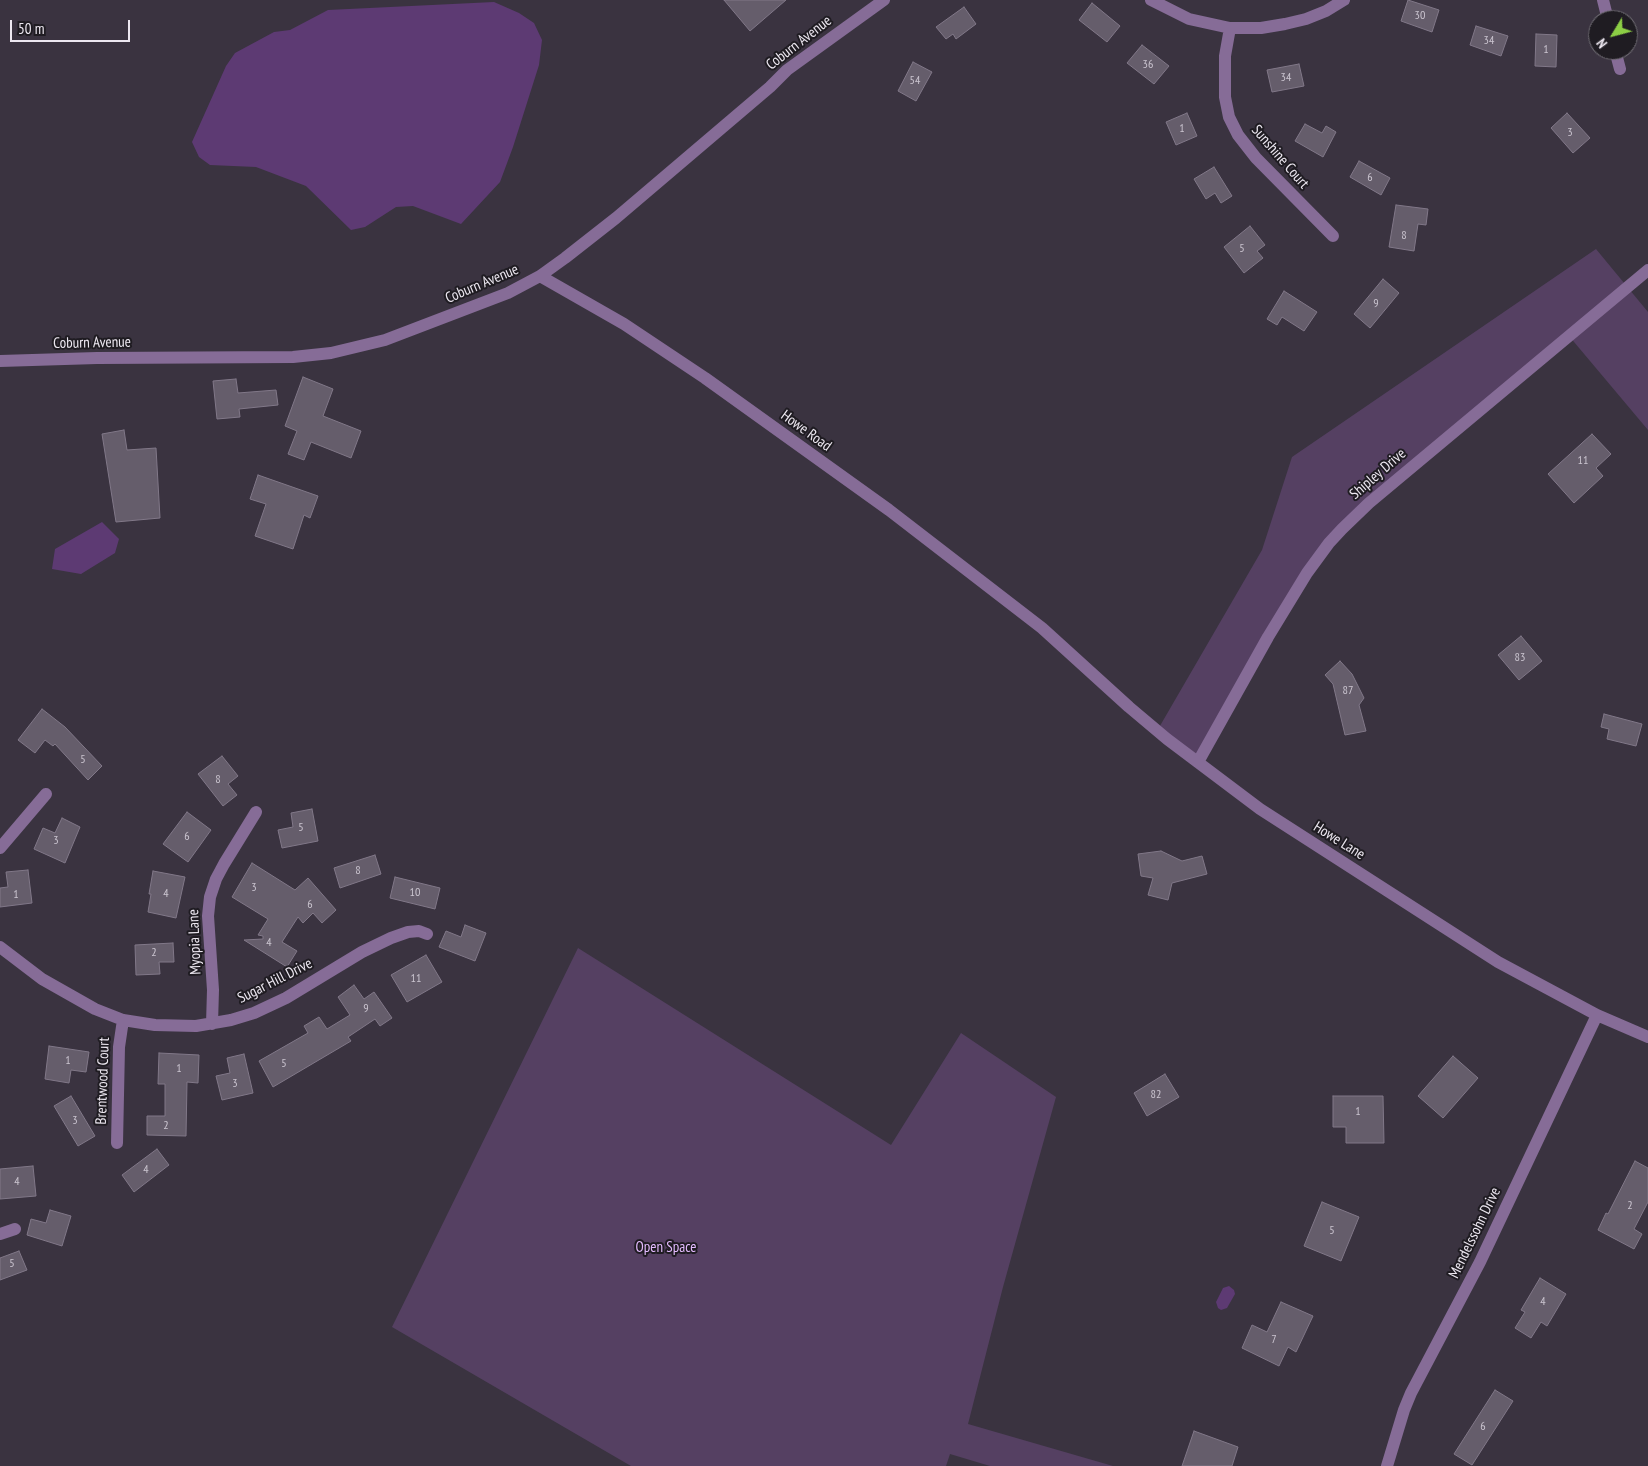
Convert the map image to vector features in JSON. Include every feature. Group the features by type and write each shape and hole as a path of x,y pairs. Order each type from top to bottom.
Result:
{"street":[{"name":"Coburn Avenue","path":"0,361 97,358 293,357 331,353 385,340 508,292 540,276 623,212 770,87 787,70 884,0"},
{"path":"1151,0 1189,19 1230,28 1261,28 1306,19 1326,11 1344,0"},
{"name":"Sunshine Court","path":"1230,28 1225,56 1225,97 1229,117 1238,135 1256,158 1333,236"},
{"path":"1618,60 1620,69"},
{"name":"Shipley Drive","path":"1198,762 1278,621 1307,573 1330,542 1376,497 1648,270"},
{"name":"Howe Road","path":"540,276 624,324 705,378 889,510 1042,628"},
{"name":"Howe Lane","path":"1042,628 1129,707 1260,809 1498,962 1597,1015 1648,1037"},
{"path":"0,848 46,794"},
{"name":"Myopia Lane","path":"212,1024 213,990 208,916 210,897 216,879 224,864 256,812"},
{"name":"Sugar Hill Drive","path":"0,948 42,979 95,1009 123,1020 155,1025 179,1026 212,1024 254,1013 286,998 362,952 391,938 413,931 427,934"},
{"name":"Mendelssohn Drive","path":"1387,1466 1411,1393 1480,1262 1597,1015"},
{"name":"Brentwood Court","path":"117,1143 119,1047 123,1020"},
{"path":"0,1234 14,1229"}],"green space":[{"path":"1596,249 1648,312 1648,430 1569,336 1329,543 1198,762 1157,731 1262,550 1292,457"},
{"name":"Open Space","path":"578,948 891,1145 961,1033 1056,1097 1003,1287 968,1424 1113,1466 990,1466 950,1454 946,1466 631,1466 392,1327"}],"shaded area":[{"path":"494,2 519,13 534,23 542,40 539,65 500,182 461,224 413,206 396,207 365,227 351,230 306,186 256,167 210,165 199,157 192,142 226,66 235,53 274,32 290,30 328,10"},
{"path":"102,522 119,539 115,553 81,574 52,569 55,549"},
{"path":"1229,1286 1234,1290 1235,1294 1227,1308 1221,1310 1216,1302 1223,1288"}],"building":[{"path":"724,0 786,0 750,31"},
{"path":"1408,0 1439,10 1432,32 1401,21"},
{"path":"1092,3 1120,26 1107,42 1079,20"},
{"path":"964,7 976,24 956,39 953,34 946,39 936,27"},
{"path":"1476,26 1508,36 1501,56 1470,45"},
{"path":"1536,34 1557,35 1556,67 1535,66"},
{"path":"1142,45 1169,66 1154,84 1127,63"},
{"path":"913,62 932,72 916,101 898,91"},
{"path":"1299,64 1304,86 1272,92 1267,70"},
{"path":"1187,113 1197,136 1176,145 1166,122"},
{"path":"1567,113 1590,138 1573,153 1551,128"},
{"path":"1305,124 1322,133 1326,126 1336,132 1323,157 1295,141"},
{"path":"1359,161 1390,178 1381,195 1350,177"},
{"path":"1214,167 1232,196 1221,203 1215,193 1206,199 1194,179"},
{"path":"1396,205 1428,209 1426,225 1418,224 1414,251 1389,247"},
{"path":"1250,226 1265,245 1257,251 1263,258 1244,273 1224,247"},
{"path":"1383,279 1399,293 1370,328 1354,314"},
{"path":"1284,291 1317,312 1304,331 1282,317 1277,325 1267,319"},
{"path":"303,377 333,389 323,416 361,431 351,458 311,442 304,460 288,454 297,431 285,426"},
{"path":"236,379 238,393 276,390 278,405 239,409 240,417 217,419 213,381"},
{"path":"124,430 127,450 156,448 160,518 116,522 102,434"},
{"path":"1592,434 1611,454 1596,468 1603,476 1574,503 1548,474"},
{"path":"258,475 318,496 310,518 304,515 293,549 255,536 266,504 250,499"},
{"path":"1521,636 1542,661 1519,680 1498,655"},
{"path":"1340,661 1352,674 1364,698 1359,705 1366,731 1345,735 1333,684 1325,675"},
{"path":"42,709 65,727 102,766 88,780 55,744 53,746 45,740 35,753 18,740"},
{"path":"1604,714 1642,724 1636,746 1607,739 1609,729 1601,727"},
{"path":"222,756 238,776 228,784 237,795 223,806 198,774"},
{"path":"312,809 318,841 282,848 278,830 293,827 291,813"},
{"path":"187,812 211,830 188,862 163,844"},
{"path":"62,818 80,827 65,863 34,849 43,828 55,833"},
{"path":"1161,851 1182,861 1202,856 1207,874 1172,883 1168,900 1148,895 1153,878 1141,876 1138,854"},
{"path":"375,855 381,874 340,888 334,868"},
{"path":"252,863 295,890 308,878 336,910 322,923 313,913 303,923 298,917 282,942 297,951 287,967 244,940 263,939 263,936 258,935 268,919 232,897"},
{"path":"28,870 32,903 0,907 0,888 8,887 6,872"},
{"path":"153,871 185,877 176,918 148,912"},
{"path":"395,877 440,888 435,909 390,898"},
{"path":"465,925 486,933 475,961 439,947 446,931 461,937"},
{"path":"173,943 174,962 159,962 160,974 136,975 135,945"},
{"path":"426,955 442,982 407,1002 391,975"},
{"path":"354,985 364,999 374,992 392,1018 380,1026 375,1019 348,1037 351,1041 273,1087 259,1061 308,1033 304,1026 319,1017 327,1029 350,1015 338,997"},
{"path":"49,1046 89,1052 86,1072 71,1070 69,1083 45,1079"},
{"path":"159,1053 199,1055 198,1083 187,1082 186,1136 147,1135 147,1116 165,1116 165,1084 158,1084"},
{"path":"244,1054 253,1093 222,1100 216,1076 230,1073 227,1058"},
{"path":"1453,1056 1478,1078 1443,1118 1418,1096"},
{"path":"1165,1074 1179,1097 1147,1116 1134,1093"},
{"path":"71,1096 95,1136 78,1146 54,1106"},
{"path":"1333,1096 1383,1096 1384,1143 1346,1143 1346,1127 1333,1127"},
{"path":"157,1149 169,1165 134,1192 122,1175"},
{"path":"1635,1161 1648,1168 1648,1202 1634,1229 1642,1234 1634,1249 1598,1230"},
{"path":"33,1166 36,1196 0,1199 0,1169"},
{"path":"1322,1202 1359,1217 1341,1261 1304,1246"},
{"path":"50,1210 71,1216 62,1246 27,1235 31,1219 46,1223"},
{"path":"19,1251 27,1270 0,1280 0,1258"},
{"path":"1540,1278 1566,1294 1547,1326 1541,1322 1531,1338 1515,1328 1525,1312 1521,1310"},
{"path":"1281,1302 1313,1316 1296,1352 1288,1347 1279,1366 1242,1348 1252,1325 1267,1332"},
{"path":"1495,1390 1513,1401 1472,1465 1454,1454"},
{"path":"1194,1431 1238,1447 1232,1466 1182,1466"}]}
